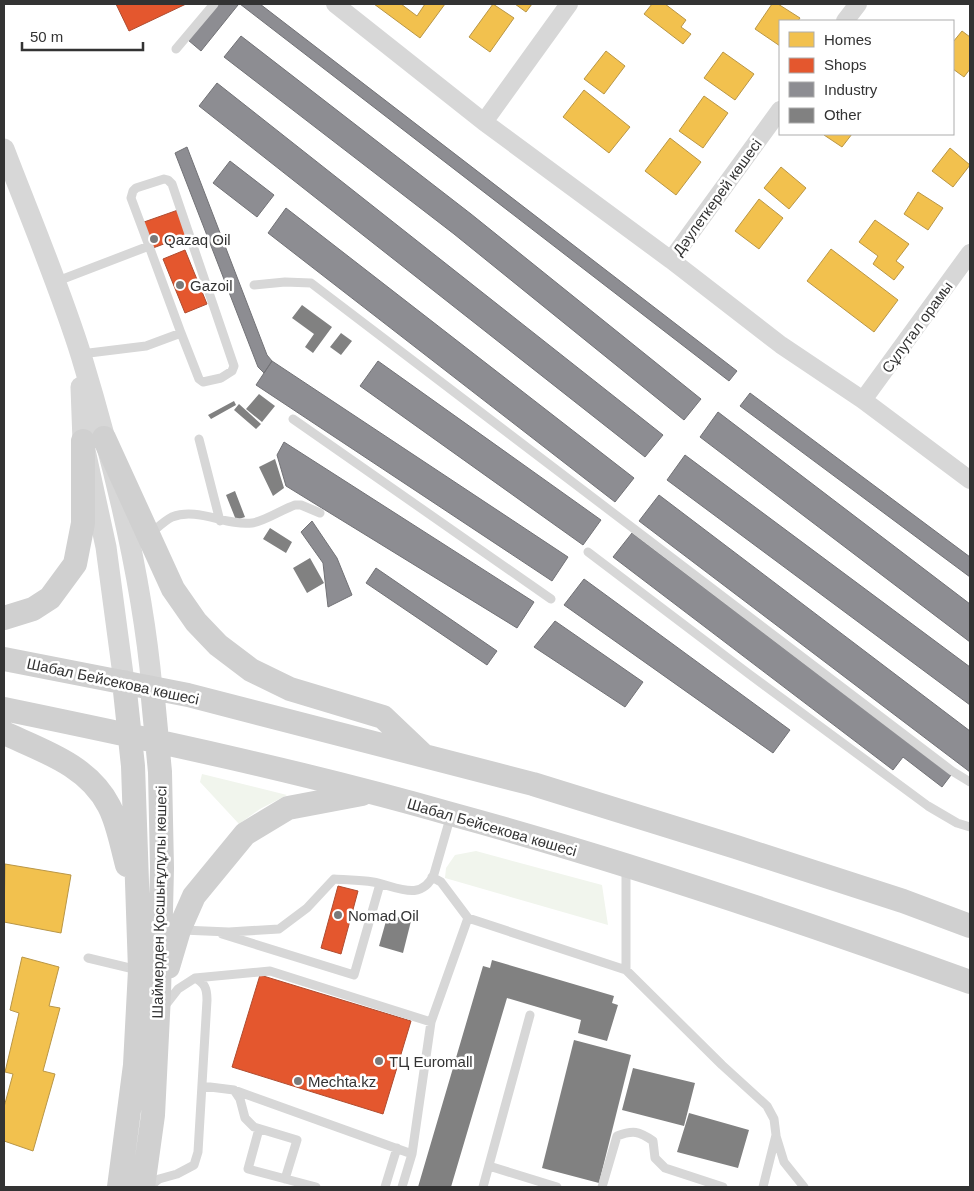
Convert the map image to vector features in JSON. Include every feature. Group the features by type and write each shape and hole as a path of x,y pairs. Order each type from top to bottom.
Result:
{"main road":[{"path":"93,440 148,536 173,588 196,622 218,645 251,670 290,689 383,717 425,756"},
{"path":"4,618 33,609 50,598 75,564 83,523 93,440"},
{"name":"Шабал Бейсекова көшесі","path":"4,659 188,695 533,784 903,901 970,926"},
{"name":"Шаймерден Қосшығұлұлы көшесі","path":"119,1187 135,1065 140,970 136,898 133,766 124,682"},
{"name":"Шаймерден Қосшығұлұлы көшесі","path":"142,1187 153,1115 162,868 160,772 152,688"},
{"name":"Шабал Бейсекова көшесі","path":"4,709 157,741 370,792 452,814 713,892 970,982"},
{"path":"4,733 66,762 91,780 109,806 136,898"},
{"path":"158,1005 179,930 194,896 245,834 288,808 370,792"}],"street":[{"path":"335,4 484,122 671,260 781,345 863,400 970,480"},
{"path":"484,122 569,4"},
{"path":"846,20 858,4"},
{"name":"Дәулеткерей көшесі","path":"671,260 779,111"},
{"name":"Шаймерден Қосшығұлұлы көшесі","path":"4,149 81,354 124,682"},
{"name":"Сұлутал орамы","path":"863,400 970,253"},
{"name":"Шаймерден Қосшығұлұлы көшесі","path":"93,440 130,542 149,657 152,688"}],"lane":[{"path":"176,48 214,4"},
{"path":"164,179 172,184 234,366 232,371 220,378 203,382 199,378 181,333 131,198 136,188 164,179"},
{"path":"55,282 150,246"},
{"path":"254,284 311,283 952,771 970,782"},
{"path":"81,354 146,346 181,333"},
{"path":"293,419 552,599"},
{"path":"199,439 220,521"},
{"path":"148,536 171,518 194,514 220,521 243,524 255,523 295,505 301,505 320,513"},
{"path":"588,552 928,806 957,823 970,828"},
{"path":"179,930 279,929 307,908 334,879 380,884 410,892 422,889 431,882 452,814"},
{"path":"626,866 626,970"},
{"path":"432,878 441,882 468,918 626,970 722,1065 767,1106 774,1119 776,1135 784,1162 804,1187"},
{"path":"212,931 354,975 380,884"},
{"path":"402,1187 412,1154 431,1022 468,918"},
{"path":"88,958 140,970"},
{"path":"158,1005 195,978 270,971 431,1022"},
{"path":"149,1187 159,1178 178,1174 194,1165 198,1152 207,990 203,982 195,978"},
{"path":"483,1187 530,1015"},
{"path":"202,1086 234,1090 412,1154"},
{"path":"234,1090 240,1099 245,1118 254,1127 296,1140 285,1179"},
{"path":"260,1129 248,1169 316,1187"},
{"path":"602,1187 617,1136 628,1132 641,1133 653,1141 655,1158 665,1168 723,1187"},
{"path":"763,1187 776,1135"},
{"path":"385,1187 397,1148"},
{"path":"489,1166 556,1187"}],"shaded area":[{"path":"202,774 287,795 260,809 239,824 200,782"},
{"path":"476,851 602,885 608,925 445,878 446,868 455,855"}],"building: Homes":[{"path":"374,4 401,4 417,16 425,4 445,4 420,38"},
{"path":"493,4 514,18 490,52 469,37"},
{"path":"515,4 532,4 526,12"},
{"path":"652,4 665,4 686,20 681,27 691,34 683,44 644,14"},
{"path":"772,4 778,4 800,18 799,20 779,20 779,45 755,29"},
{"path":"962,31 970,37 970,69 964,77 954,70 954,41"},
{"path":"606,51 625,66 604,94 584,79"},
{"path":"723,52 754,74 735,100 704,78"},
{"path":"584,90 630,127 609,153 563,117"},
{"path":"704,96 728,113 703,148 679,131"},
{"path":"824,135 851,135 842,147"},
{"path":"670,138 701,162 676,195 645,171"},
{"path":"950,148 970,165 953,187 932,171"},
{"path":"781,167 806,188 789,209 764,188"},
{"path":"918,192 943,208 928,230 904,214"},
{"path":"759,199 783,218 759,249 735,231"},
{"path":"875,220 909,244 896,261 904,267 894,280 873,264 878,256 859,242"},
{"path":"831,249 898,300 874,332 807,281"},
{"path":"5,864 71,875 61,933 4,922"},
{"path":"22,957 59,967 49,1006 60,1008 43,1071 55,1074 33,1151 4,1141 4,1107 13,1074 5,1072 19,1013 10,1010"}],"building: Shops":[{"path":"116,4 186,4 129,31"},
{"path":"178,210 188,235 153,248 144,222"},
{"path":"185,250 207,304 185,313 163,259"},
{"path":"338,886 358,891 341,954 321,948"},
{"path":"260,975 411,1021 383,1114 232,1067"}],"building: Industry":[{"path":"216,4 238,5 201,51 188,40"},
{"path":"240,4 260,4 737,371 729,381"},
{"path":"241,36 471,214 701,399 684,420 454,234 224,57"},
{"path":"217,83 663,435 645,457 199,106"},
{"path":"187,147 267,355 272,361 264,373 258,367 175,153"},
{"path":"230,161 274,195 257,217 213,183"},
{"path":"286,208 634,478 615,502 268,233"},
{"path":"272,361 568,557 552,581 256,385"},
{"path":"378,361 601,520 583,545 360,386"},
{"path":"750,393 970,557 970,577 740,406"},
{"path":"718,412 970,604 970,642 700,437"},
{"path":"284,442 534,602 517,628 286,486 277,455"},
{"path":"685,455 970,667 970,705 667,480"},
{"path":"659,495 970,731 970,772 639,521"},
{"path":"312,521 337,558 352,595 328,607 323,563 301,532"},
{"path":"632,533 951,775 942,787 903,757 893,770 613,557"},
{"path":"376,568 497,651 487,665 366,583"},
{"path":"584,579 790,730 773,753 564,605"},
{"path":"555,621 643,682 625,707 534,647"}],"building: Other":[{"path":"302,305 332,327 313,353 305,347 314,334 292,318"},
{"path":"341,333 352,341 341,355 330,347"},
{"path":"259,394 275,406 262,422 246,409"},
{"path":"234,401 236,405 211,419 208,415"},
{"path":"239,404 261,424 256,429 234,410"},
{"path":"275,459 284,488 273,496 259,467"},
{"path":"235,491 245,517 236,520 226,495"},
{"path":"270,528 292,542 286,553 263,539"},
{"path":"310,558 324,583 307,593 293,568"},
{"path":"388,914 411,921 403,953 379,946"},
{"path":"492,960 614,996 612,1003 618,1005 607,1041 578,1033 581,1020 507,998 451,1187 418,1187 483,966 490,968"},
{"path":"574,1040 631,1055 599,1183 542,1168"},
{"path":"633,1068 695,1083 684,1126 622,1110"},
{"path":"689,1113 749,1130 738,1168 677,1152"}],"place":[{"name":"Qazaq Oil","path":"154,239"},
{"name":"Gazoil","path":"180,285"},
{"name":"Nomad Oil","path":"338,915"},
{"name":"ТЦ Euromall","path":"379,1061"},
{"name":"Mechta.kz","path":"298,1081"}]}
